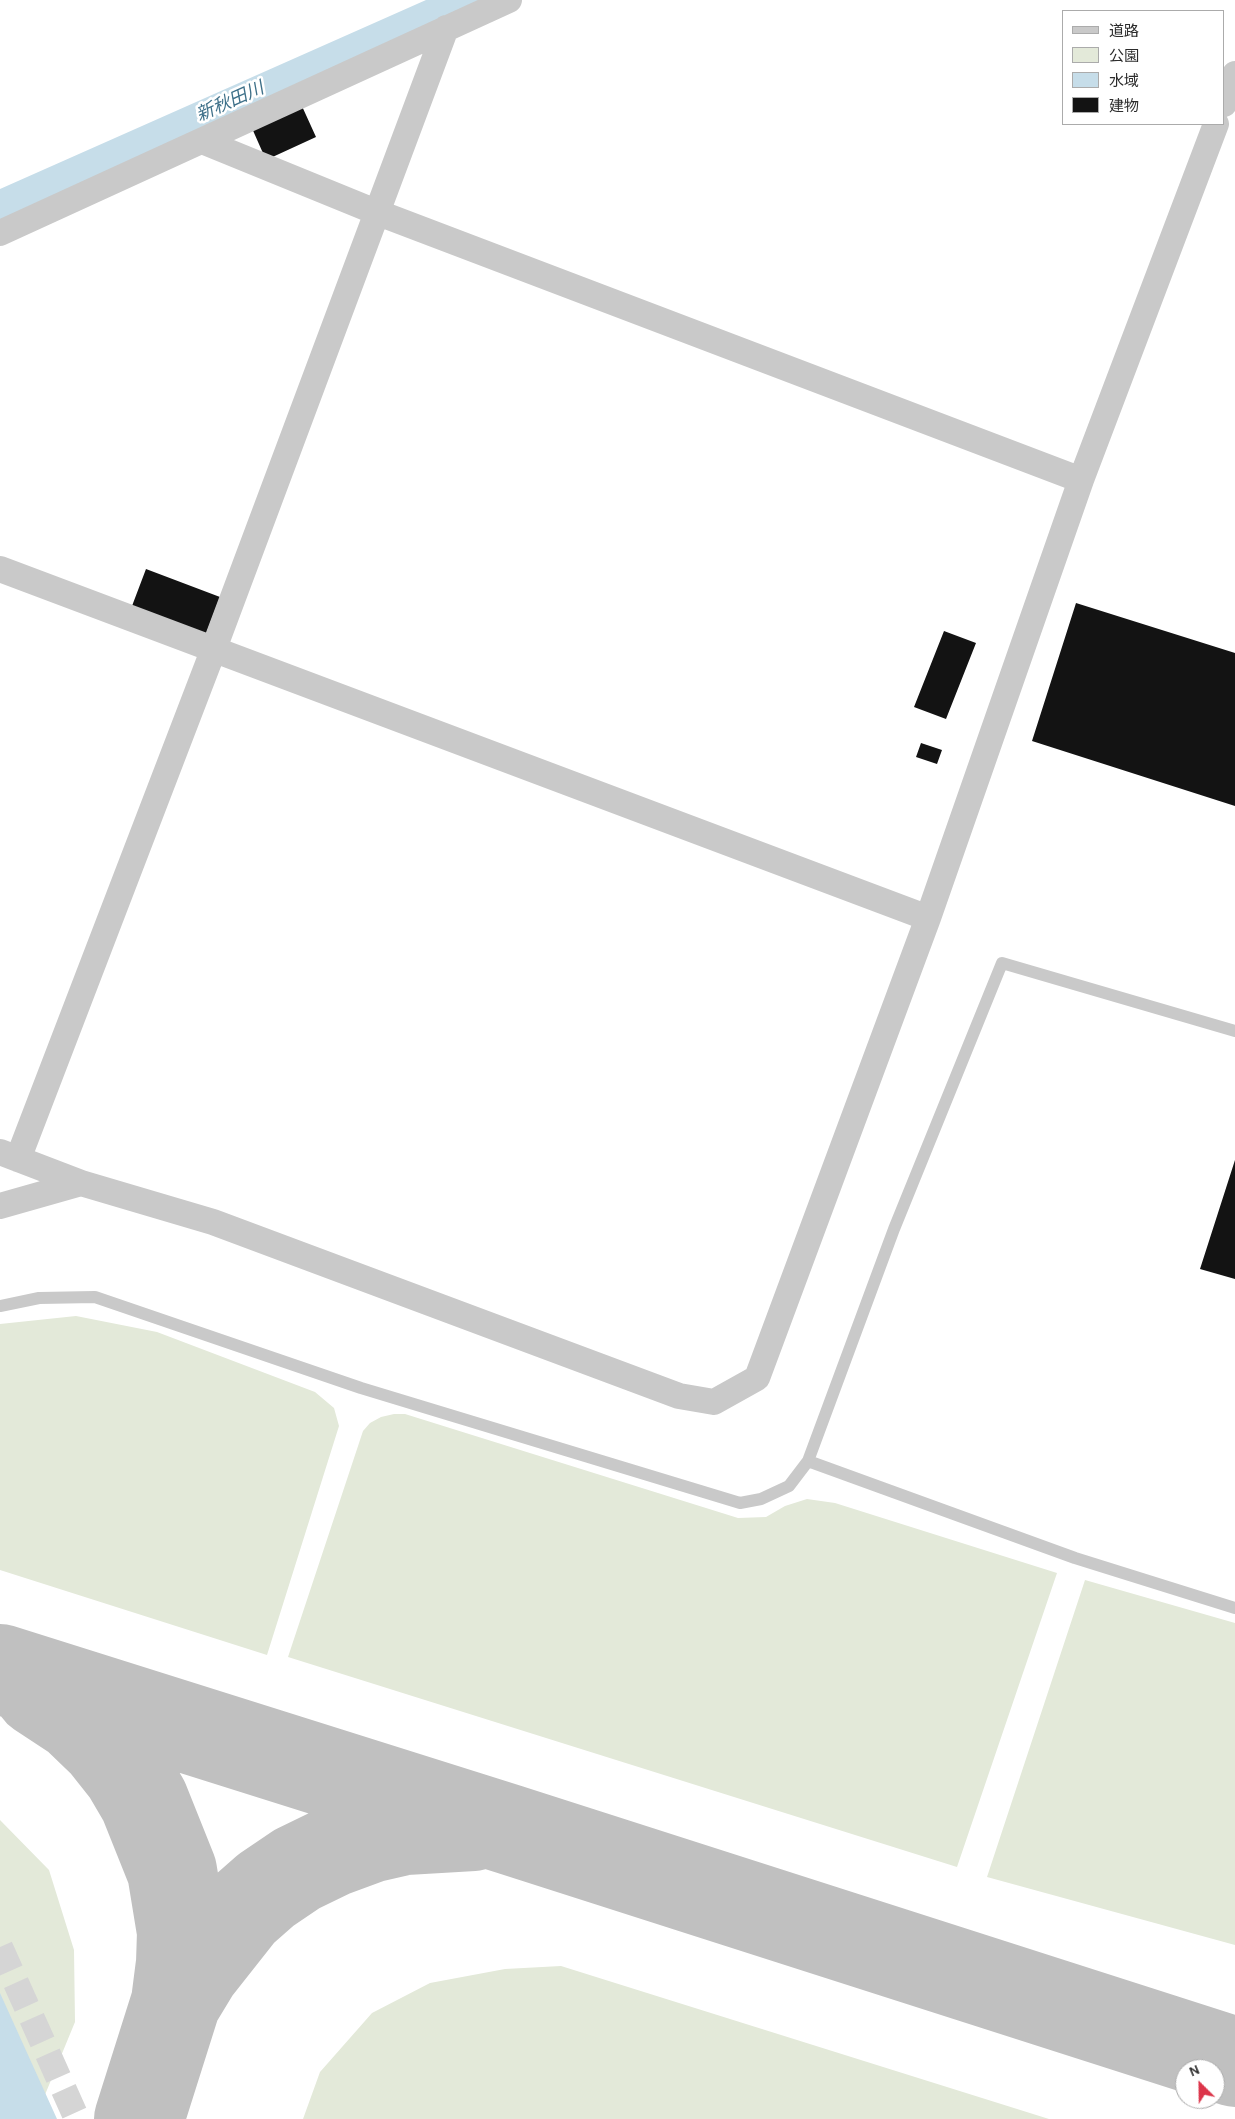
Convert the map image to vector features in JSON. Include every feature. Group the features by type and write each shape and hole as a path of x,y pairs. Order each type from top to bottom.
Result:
{"street":[{"path":"0,233 509,0"},
{"path":"446,28 213,651 9,1156 80,1183 213,1222 679,1396 714,1402 757,1378 928,918 1081,480 1216,125"},
{"path":"1225,101 1235,74"},
{"path":"202,141 376,212 1081,480"},
{"path":"0,570 928,918"},
{"path":"0,1206 80,1183"}],"lane":[{"path":"0,1306 40,1298 95,1297 371,1390 740,1504 761,1499 789,1486 808,1461 894,1229 1002,963 1235,1031"},
{"path":"808,1461 1076,1558 1235,1608"}],"green space":[{"path":"76,1316 157,1332 315,1392 334,1408 339,1426 267,1655 0,1570 0,1324"},
{"path":"405,1414 738,1518 766,1517 785,1506 807,1499 835,1503 1057,1573 957,1867 288,1657 363,1431 370,1423 381,1417"},
{"path":"1085,1580 1235,1623 1235,1945 987,1877"},
{"path":"0,1820 49,1870 74,1950 75,2022 35,2119 0,2119"},
{"path":"561,1966 1049,2119 303,2119 320,2072 372,2013 430,1983 505,1969"}],"water":[{"name":"新秋田川","path":"426,0 493,0 0,221 0,189"},
{"path":"0,1993 57,2119 0,2119"}],"building":[{"path":"301,104 316,137 266,160 251,126"},
{"path":"146,569 220,597 206,634 132,606"},
{"path":"1076,603 1235,653 1235,806 1032,741"},
{"path":"944,631 976,643 946,719 914,707"},
{"path":"921,743 942,750 937,764 916,757"},
{"path":"1235,1160 1235,1279 1200,1269"}],"taxiway":[{"path":"0,1669 508,1829 1235,2062"},
{"path":"39,1692 77,1717 104,1743 127,1772 144,1801 172,1871 182,1932 181,1963 176,2002 139,2119"},
{"path":"176,2002 196,1969 241,1912 266,1890 297,1869 332,1852 370,1838 405,1830 473,1826"}],"tunnel":[{"path":"0,1947 77,2119"}]}
